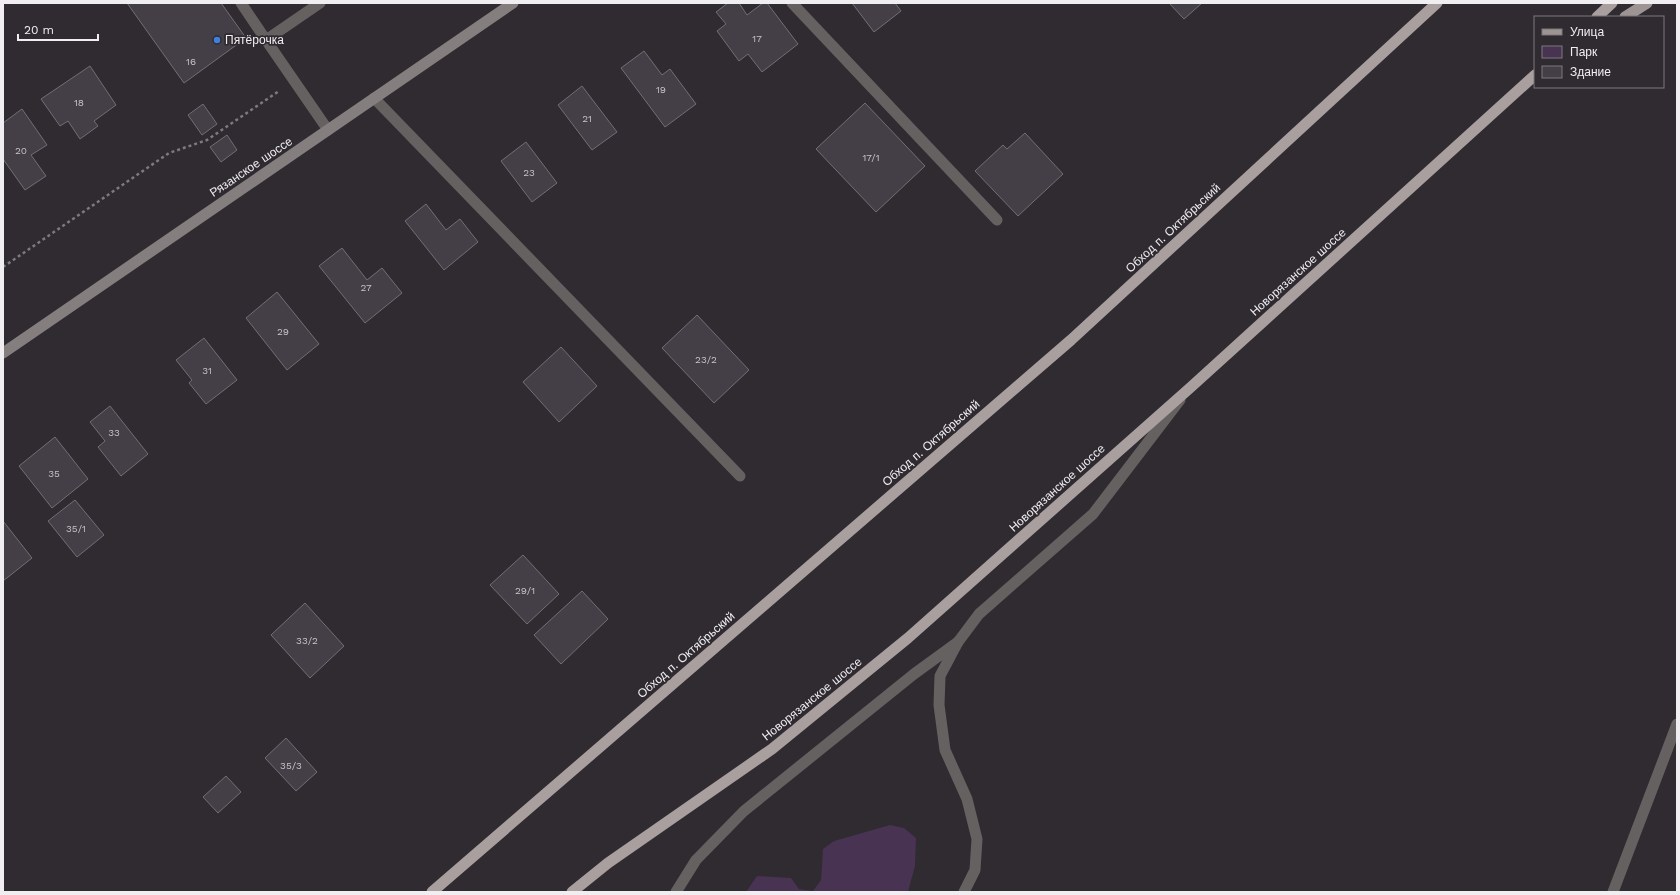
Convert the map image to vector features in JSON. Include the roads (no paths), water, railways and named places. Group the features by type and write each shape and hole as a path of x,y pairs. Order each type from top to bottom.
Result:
{"highway":[{"name":"Обход п. Октябрьский","path":"432,892 1071,340 1437,3"},
{"path":"1598,16 1612,3"},
{"name":"Новорязанское шоссе","path":"572,892 608,863 772,749 908,638 1191,387 1534,75"}],"main road":[{"name":"Рязанское шоссе","path":"3,353 513,3"},
{"path":"1627,16 1647,3"}],"street":[{"path":"241,3 328,130"},
{"path":"266,40 320,3"},
{"path":"792,3 997,220"},
{"path":"374,98 740,476"},
{"path":"964,892 976,870 977,839 967,799 945,750 939,705 940,676 958,642 979,614 1093,514 1191,387"},
{"path":"676,892 696,860 744,811 914,674 958,642"},
{"path":"1613,892 1677,724"}],"place":[{"name":"Пятёрочка","path":"217,40"}]}
